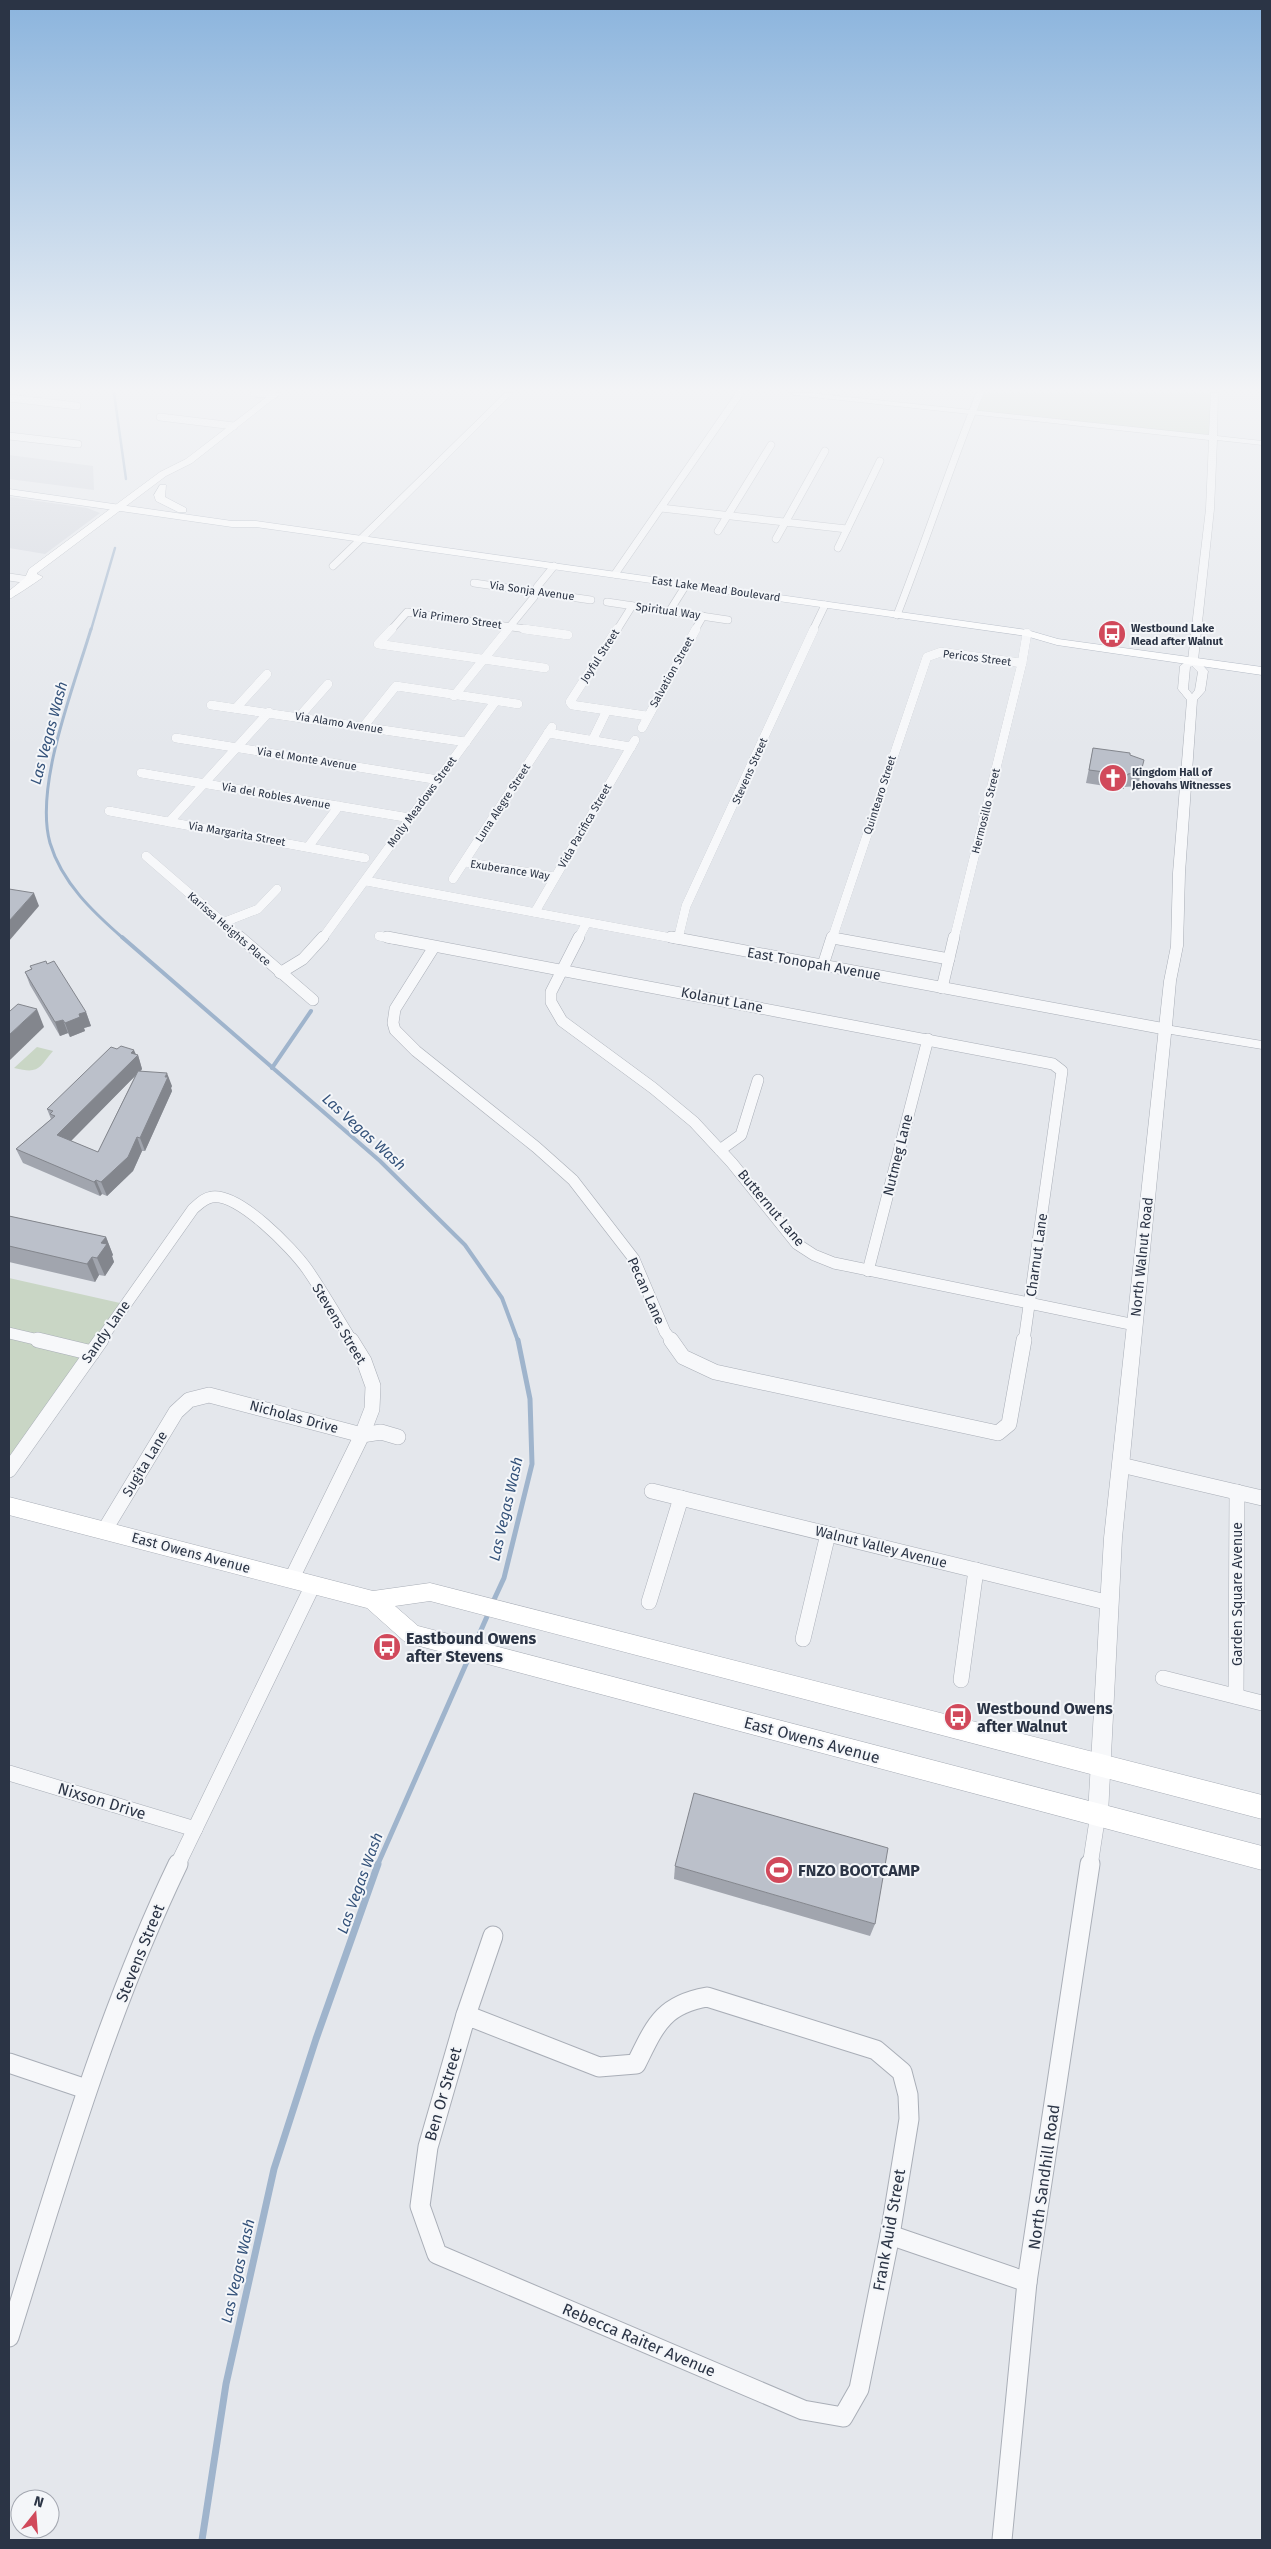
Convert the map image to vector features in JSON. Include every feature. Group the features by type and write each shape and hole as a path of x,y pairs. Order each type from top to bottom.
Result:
{"main road":[{"path":"29,580 33,571 112,512"},
{"path":"9,596 29,580 47,573 124,512"},
{"name":"East Lake Mead Boulevard","path":"169,512 232,524 256,524 361,538 897,615 1026,634 1057,642 1262,662"},
{"name":"East Lake Mead Boulevard","path":"197,512 242,518 256,524"},
{"name":"East Lake Mead Boulevard","path":"1193,656 1262,671"},
{"name":"East Owens Avenue","path":"9,1506 373,1600 430,1592 1262,1807"},
{"name":"East Owens Avenue","path":"373,1600 412,1634 1262,1858"}],"street":[{"path":"333,566 387,512"},
{"path":"615,574 658,512"},
{"path":"694,512 847,529"},
{"path":"718,531 729,512"},
{"path":"776,539 792,512"},
{"path":"838,548 855,512"},
{"path":"897,615 935,512"},
{"name":"North Walnut Road","path":"1192,700 1183,689 1185,666 1193,656 1210,512"},
{"path":"454,696 534,597 534,592 554,566"},
{"path":"9,577 29,580"},
{"name":"Via Sonja Avenue","path":"474,583 591,600"},
{"path":"669,612 686,585"},
{"name":"Spiritual Way","path":"607,602 728,620"},
{"name":"Stevens Street","path":"678,938 686,906 825,605"},
{"name":"Joyful Street","path":"608,710 572,705 570,702 632,606"},
{"name":"Via Primero Street","path":"545,668 378,644 406,612 568,635"},
{"name":"Salvation Street","path":"642,728 702,616"},
{"name":"Hermosillo Street","path":"942,988 1022,663 1026,634"},
{"name":"Pericos Street","path":"931,654 941,652 1022,663"},
{"name":"Quintearo Street","path":"823,966 927,657 931,654"},
{"name":"North Walnut Road","path":"1098,1814 1113,1538 1165,1029 1177,946 1179,873 1192,700 1200,691 1203,671 1193,656"},
{"path":"236,708 267,674"},
{"path":"299,717 328,684"},
{"path":"363,727 396,686 518,704"},
{"name":"Molly Meadows Street","path":"280,973 303,959 316,947 495,702"},
{"name":"Via Alamo Avenue","path":"211,705 466,742"},
{"path":"592,741 608,710 647,716"},
{"path":"169,822 269,712"},
{"name":"Luna Alegre Street","path":"453,879 550,730 592,741"},
{"name":"Via el Monte Avenue","path":"176,738 439,780"},
{"name":"Vida Pacifica Street","path":"535,912 633,744 592,741"},
{"name":"Via del Robles Avenue","path":"141,773 410,818"},
{"path":"308,847 339,806"},
{"name":"Via Margarita Street","path":"109,811 365,858"},
{"name":"Karissa Heights Place","path":"146,856 313,1000"},
{"name":"Exuberance Way","path":"465,862 555,877"},
{"name":"East Tonopah Avenue","path":"366,881 1262,1046"},
{"path":"222,922 258,909 277,889"},
{"name":"Butternut Lane","path":"587,922 551,992 551,1002 562,1021 653,1088 694,1122 720,1150 797,1244 814,1255 834,1263 1135,1325"},
{"name":"Kolanut Lane","path":"379,936 1041,1060 1053,1064 1062,1070"},
{"path":"833,938 949,959"},
{"name":"Pecan Lane","path":"434,947 395,1010 392,1023 395,1030 416,1051 536,1146 574,1180 634,1259 665,1332 683,1357 715,1372 998,1433"},
{"name":"Nutmeg Lane","path":"868,1271 928,1038"},
{"name":"Charnut Lane","path":"998,1433 1009,1424 1030,1304 1062,1070"},
{"path":"720,1150 741,1135 758,1080"},
{"name":"Stevens Street","path":"206,1198 214,1196 238,1202 253,1213 306,1268 364,1362 373,1386 372,1409 362,1435 291,1580"},
{"name":"Sandy Lane","path":"9,1470 193,1209 206,1198"},
{"path":"9,1333 92,1353"},
{"name":"Nicholas Drive","path":"189,1400 209,1395 362,1435 381,1432 398,1437"},
{"name":"Sugita Lane","path":"104,1531 176,1412 189,1400"},
{"path":"1121,1465 1262,1498"},
{"name":"Walnut Valley Avenue","path":"652,1491 1110,1603"},
{"name":"Garden Square Avenue","path":"1236,1696 1237,1492"},
{"path":"648,1602 681,1498"},
{"path":"803,1639 828,1534"},
{"path":"961,1680 976,1570"},
{"name":"Stevens Street","path":"9,2337 86,2089 156,1910 313,1585"},
{"path":"1163,1678 1262,1703"},
{"name":"Nixson Drive","path":"9,1773 195,1829"},
{"name":"North Sandhill Road","path":"1002,2540 1027,2282 1098,1814"},
{"name":"Ben Or Street","path":"437,2254 420,2206 428,2147 466,2016 493,1936"},
{"name":"Frank Auid Street","path":"466,2016 599,2067 636,2064 665,2012 687,2000 707,1997 876,2050 902,2072 908,2094 909,2119 890,2235 859,2389 843,2417"},
{"path":"9,2063 86,2089"},
{"path":"890,2235 1027,2282"},
{"name":"Rebecca Raiter Avenue","path":"437,2254 803,2410 843,2417"}],"shaded area":[{"path":"9,512 100,513 45,554 9,548"}],"green space":[{"path":"37,1047 53,1051 41,1066 33,1070 14,1068"},
{"path":"9,1278 120,1303 9,1459"}],"building":[{"path":"1093,748 1130,753 1130,755 1144,760 1141,772 1128,775 1089,770"},
{"path":"9,889 34,893 9,921"},
{"path":"46,961 47,964 54,961 86,1012 79,1014 80,1017 65,1023 63,1020 55,1022 25,972 32,969 30,966"},
{"path":"18,1004 37,1009 9,1035 9,1011"},
{"path":"121,1046 134,1050 131,1053 138,1055 57,1135 98,1152 138,1071 167,1073 165,1077 168,1077 140,1138 137,1137 128,1157 101,1182 96,1180 94,1182 16,1149 55,1116 50,1114 53,1111 47,1109 111,1047 117,1049"},
{"path":"9,1216 106,1237 101,1243 107,1244 97,1258 92,1257 87,1264 9,1246"},
{"name":"FNZO BOOTCAMP","path":"694,1793 888,1848 875,1924 675,1866"}],"waterway":[{"name":"Las Vegas Wash","path":"91,630 115,548"},
{"name":"Las Vegas Wash","path":"91,629 66,707 51,765 46,820 50,843 62,871 90,907 124,939"},
{"name":"Las Vegas Wash","path":"122,937 272,1068"},
{"path":"272,1068 311,1011"},
{"name":"Las Vegas Wash","path":"272,1068 380,1161 465,1245 502,1298 518,1341"},
{"name":"Las Vegas Wash","path":"492,1604 504,1578 532,1464 530,1399 518,1340"},
{"name":"Las Vegas Wash","path":"474,1646 489,1612"},
{"name":"Las Vegas Wash","path":"377,1866 470,1655"},
{"name":"Las Vegas Wash","path":"202,2540 226,2384 274,2169 316,2039 378,1864"}],"place":[{"name":"Westbound Lake Mead after Walnut","path":"1112,634"},
{"name":"Kingdom Hall of Jehovahs Witnesses","path":"1113,778"},
{"name":"Eastbound Owens after Stevens","path":"387,1647"},
{"name":"Westbound Owens after Walnut","path":"958,1717"},
{"name":"FNZO BOOTCAMP","path":"779,1870"}]}
